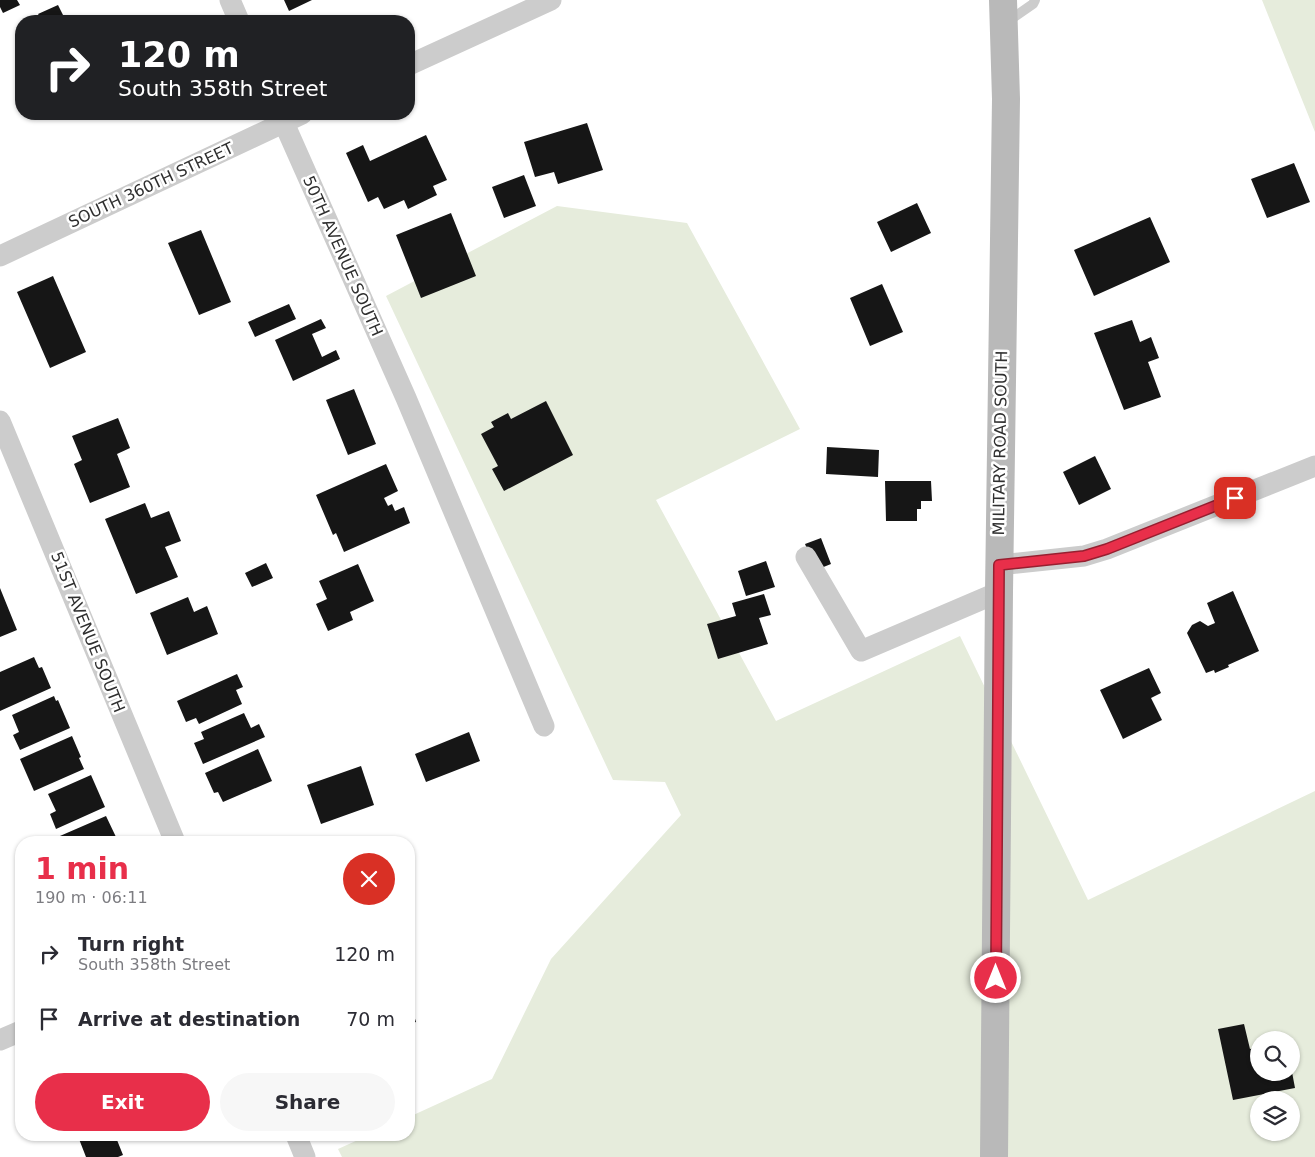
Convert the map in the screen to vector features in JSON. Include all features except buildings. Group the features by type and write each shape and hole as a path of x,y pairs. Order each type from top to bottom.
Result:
{"main road":[{"name":"MILITARY ROAD SOUTH","path":"994,1157 999,565 1006,99 1003,12"}],"street":[{"path":"230,0 236,15"},
{"path":"415,62 551,0"},
{"name":"SOUTH 360TH STREET","path":"0,256 281,120"},
{"name":"50TH AVENUE SOUTH","path":"291,120 544,726"},
{"name":"51ST AVENUE SOUTH","path":"0,422 172,836"},
{"path":"999,565 1084,556 1107,549 1315,466"},
{"path":"806,557 861,651 999,592"},
{"path":"0,1040 15,1034"},
{"path":"299,1141 306,1157"}],"lane":[{"path":"1003,12 1033,4 1036,0"}],"green space":[{"path":"1262,0 1315,0 1315,132"},
{"path":"557,206 687,223 800,429 656,500 776,721 960,636 1088,900 1315,791 1315,1157 342,1157 338,1149 356,1141 415,1141 415,1114 492,1079 551,959 681,815 665,782 613,780 386,296"}],"route":[{"path":"996,978 999,565 1084,556 1107,549 1235,498"}]}
